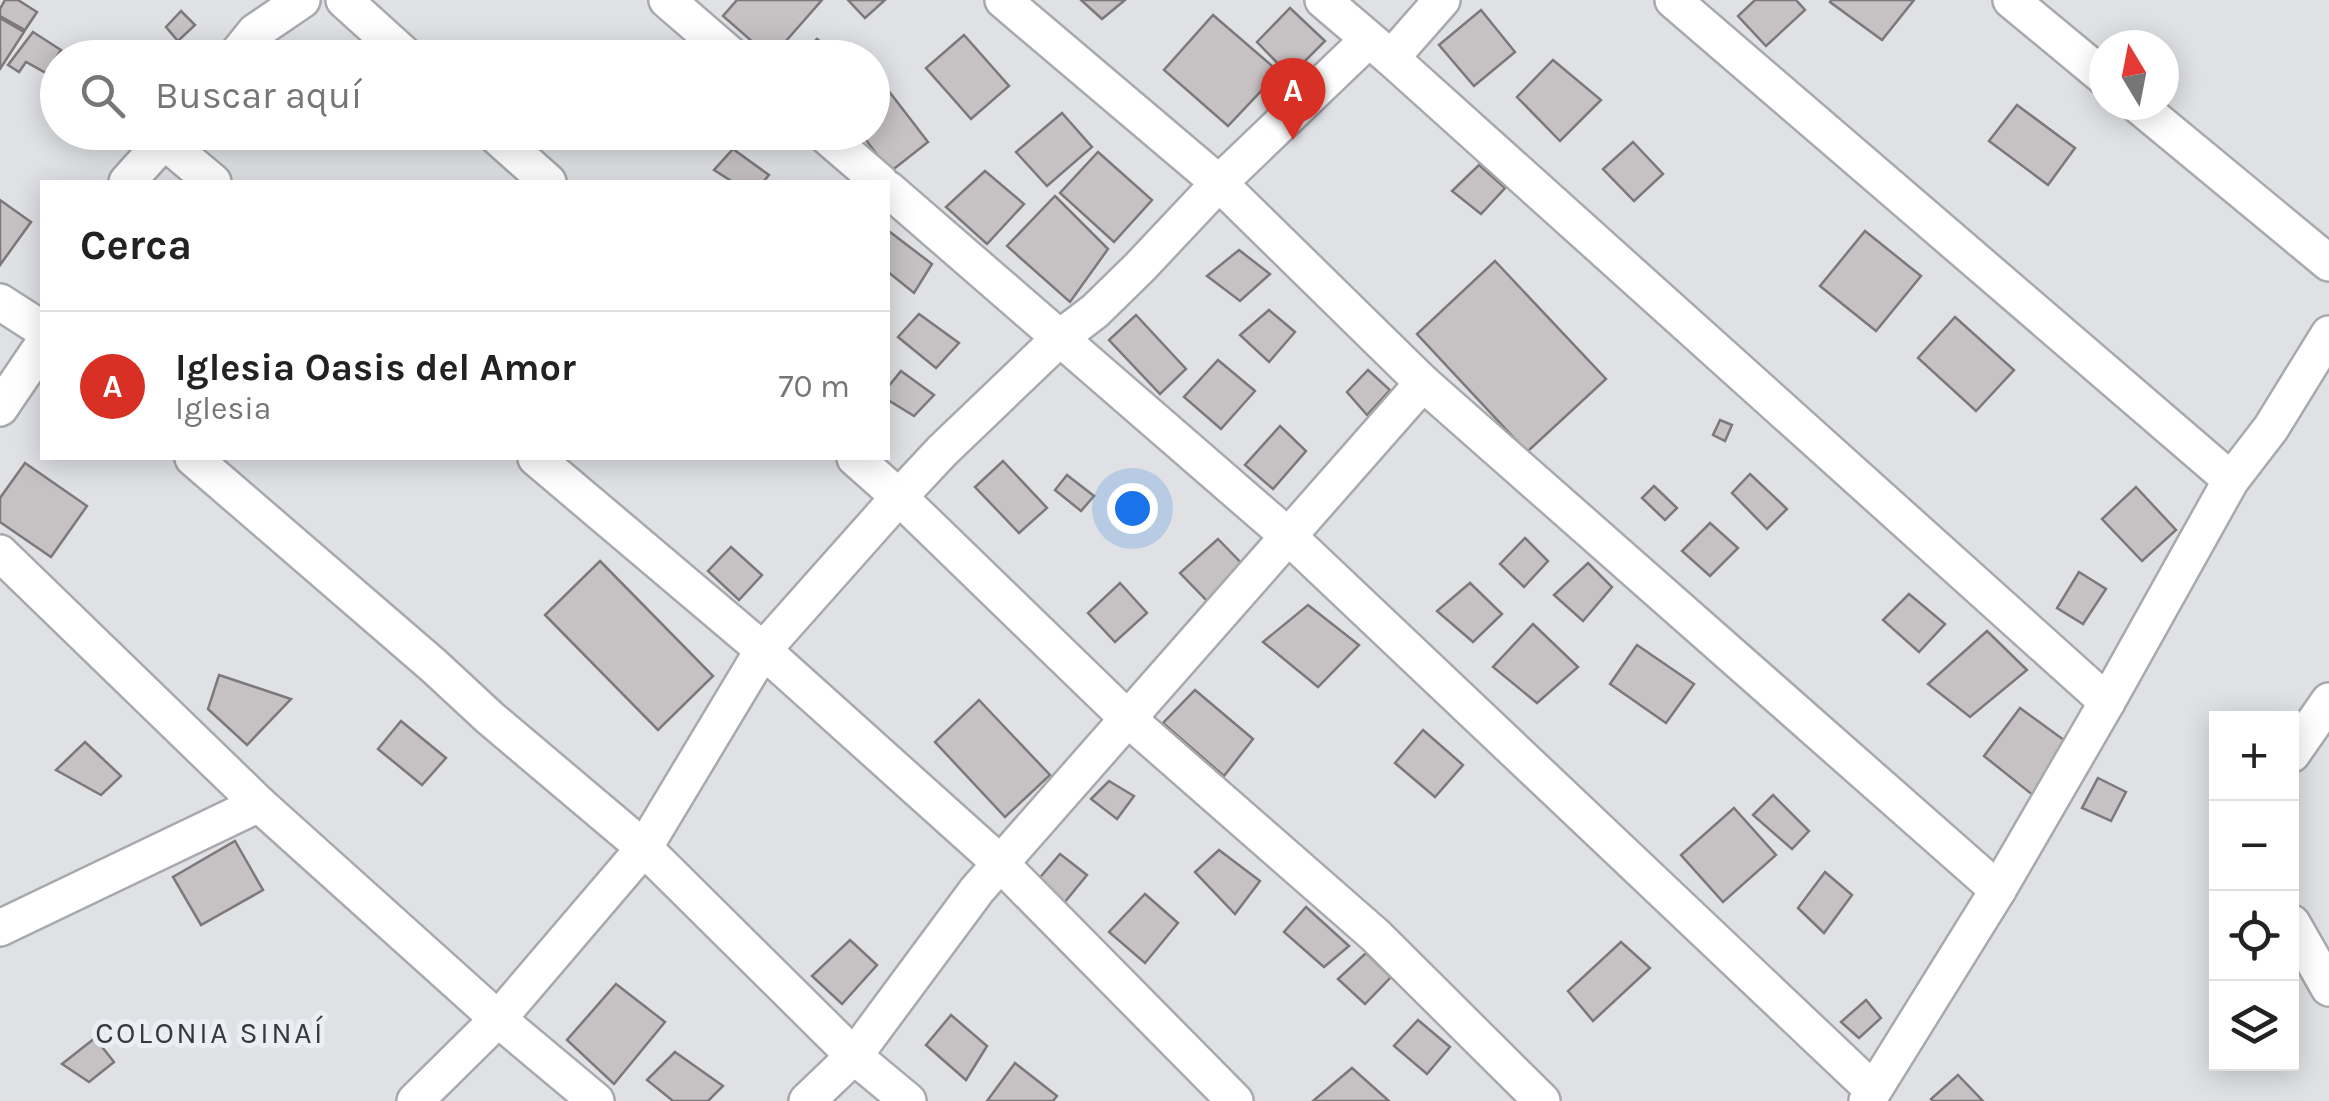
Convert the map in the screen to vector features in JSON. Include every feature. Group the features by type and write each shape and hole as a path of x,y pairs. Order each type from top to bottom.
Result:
{"street":[{"path":"249,40 302,0"},
{"path":"344,0 388,40"},
{"path":"667,0 713,40"},
{"path":"1003,0 1219,183 1423,383 1998,890"},
{"path":"1323,0 2108,702"},
{"path":"416,1101 498,1019 644,848 762,650 899,497 1061,337 1129,278 1219,183 1442,0"},
{"path":"1673,0 2232,480"},
{"path":"2011,0 2089,65"},
{"path":"2156,120 2329,263"},
{"path":"128,180 156,150"},
{"path":"181,150 211,180"},
{"path":"512,150 546,180"},
{"path":"843,150 878,180"},
{"path":"890,191 1288,536 1870,1096 1998,890 2232,480 2271,428 2329,334"},
{"path":"0,302 40,328"},
{"path":"0,408 40,349"},
{"path":"807,1101 854,1056 1000,863 1423,383"},
{"path":"195,460 644,848 854,1056 908,1101"},
{"path":"538,460 762,650 1000,863 1235,1101"},
{"path":"857,460 1128,718 1375,935 1542,1101"},
{"path":"0,554 259,804 498,1019 596,1101"},
{"path":"2299,744 2329,702"},
{"path":"0,928 259,804"},
{"path":"2299,935 2329,988"}],"building":[{"path":"5,0 18,0 37,12 25,30 0,16"},
{"path":"737,0 822,0 787,40 750,40 723,16"},
{"path":"848,0 885,0 865,18"},
{"path":"1081,0 1125,0 1102,19"},
{"path":"1755,0 1796,0 1805,10 1766,46 1738,16"},
{"path":"1831,0 1914,0 1882,40"},
{"path":"1290,8 1325,41 1290,76 1257,42"},
{"path":"1481,10 1515,52 1474,86 1439,45"},
{"path":"181,11 195,25 179,40 166,27"},
{"path":"1213,15 1279,72 1228,126 1164,70"},
{"path":"0,18 24,32 0,69"},
{"path":"33,32 45,40 40,40 40,70 26,62 19,72 8,65"},
{"path":"964,35 1009,86 971,119 926,68"},
{"path":"1553,60 1601,100 1560,141 1517,97"},
{"path":"890,93 928,142 890,172 874,150 890,150"},
{"path":"2017,105 2075,148 2048,185 1989,141"},
{"path":"1062,113 1092,147 1047,186 1016,152"},
{"path":"1633,142 1663,174 1634,201 1603,169"},
{"path":"734,150 769,175 765,180 730,180 714,170"},
{"path":"1098,152 1152,200 1114,242 1060,193"},
{"path":"1479,165 1505,188 1481,214 1452,191"},
{"path":"985,171 1024,204 987,244 946,207"},
{"path":"1055,196 1108,249 1070,302 1007,246"},
{"path":"0,200 31,222 0,265"},
{"path":"1865,231 1921,276 1876,331 1820,286"},
{"path":"890,232 932,264 914,293 890,274"},
{"path":"1239,250 1270,274 1240,301 1207,276"},
{"path":"1495,261 1606,379 1527,452 1417,334"},
{"path":"1269,310 1295,332 1269,362 1240,335"},
{"path":"919,314 959,343 936,368 898,337"},
{"path":"1136,315 1186,369 1160,394 1109,340"},
{"path":"1955,317 2014,370 1976,411 1918,358"},
{"path":"1218,360 1255,391 1221,429 1184,397"},
{"path":"1368,370 1390,390 1367,415 1347,392"},
{"path":"901,371 934,395 914,416 890,401 890,385"},
{"path":"1720,420 1732,425 1725,441 1713,435"},
{"path":"1280,426 1306,451 1273,489 1245,465"},
{"path":"1003,461 1047,508 1019,533 975,487"},
{"path":"25,463 87,506 51,557 0,522 0,498"},
{"path":"1750,474 1787,509 1767,529 1732,493"},
{"path":"1067,475 1094,496 1081,511 1055,490"},
{"path":"1654,486 1677,508 1665,520 1642,498"},
{"path":"2136,487 2176,530 2142,561 2102,519"},
{"path":"1710,523 1738,548 1710,576 1682,551"},
{"path":"1525,538 1548,561 1524,587 1500,564"},
{"path":"1218,539 1250,572 1213,607 1180,573"},
{"path":"731,547 762,575 739,600 708,571"},
{"path":"600,561 713,676 658,730 545,615"},
{"path":"1588,563 1612,587 1583,621 1554,595"},
{"path":"2079,572 2106,589 2083,624 2057,608"},
{"path":"1120,583 1147,613 1115,642 1088,613"},
{"path":"1470,583 1502,614 1473,642 1437,611"},
{"path":"1909,594 1945,624 1919,652 1883,620"},
{"path":"1308,605 1359,645 1318,687 1263,642"},
{"path":"1533,624 1578,667 1537,703 1493,667"},
{"path":"1987,631 2027,670 1970,717 1928,684"},
{"path":"1637,645 1694,684 1666,723 1610,684"},
{"path":"219,675 291,699 247,745 208,709"},
{"path":"1195,690 1253,739 1224,776 1163,723"},
{"path":"979,700 1050,775 1005,817 935,742"},
{"path":"2020,708 2068,743 2034,796 1984,756"},
{"path":"401,721 446,758 422,785 378,749"},
{"path":"1423,730 1463,765 1435,797 1395,763"},
{"path":"85,742 121,776 101,795 56,770"},
{"path":"2098,778 2126,792 2111,821 2082,808"},
{"path":"1109,781 1134,796 1117,819 1091,799"},
{"path":"1773,795 1809,831 1792,849 1753,815"},
{"path":"1734,808 1776,855 1723,902 1681,855"},
{"path":"235,841 263,890 201,925 173,877"},
{"path":"1219,850 1260,881 1235,914 1195,872"},
{"path":"1060,854 1087,875 1064,903 1037,881"},
{"path":"1825,872 1852,895 1824,933 1798,908"},
{"path":"1145,894 1178,923 1145,963 1109,932"},
{"path":"1306,907 1349,946 1324,967 1284,932"},
{"path":"850,940 877,965 842,1004 812,976"},
{"path":"1621,942 1650,968 1593,1021 1568,991"},
{"path":"1366,953 1391,977 1365,1004 1338,979"},
{"path":"616,984 665,1022 614,1084 567,1040"},
{"path":"1866,1000 1881,1018 1859,1038 1841,1022"},
{"path":"951,1015 987,1046 966,1080 926,1045"},
{"path":"1418,1020 1450,1047 1427,1074 1394,1046"},
{"path":"95,1038 114,1062 89,1082 62,1064"},
{"path":"675,1052 723,1086 708,1101 673,1101 647,1080"},
{"path":"1015,1063 1057,1096 1053,1101 987,1101"},
{"path":"1352,1068 1389,1101 1313,1101"},
{"path":"1958,1075 1983,1101 1931,1099"}],"place":[{"name":"Iglesia Oasis del Amor","path":"1293,140"}],"district":[{"name":"COLONIA SINAÍ","path":"210,1033"}]}
